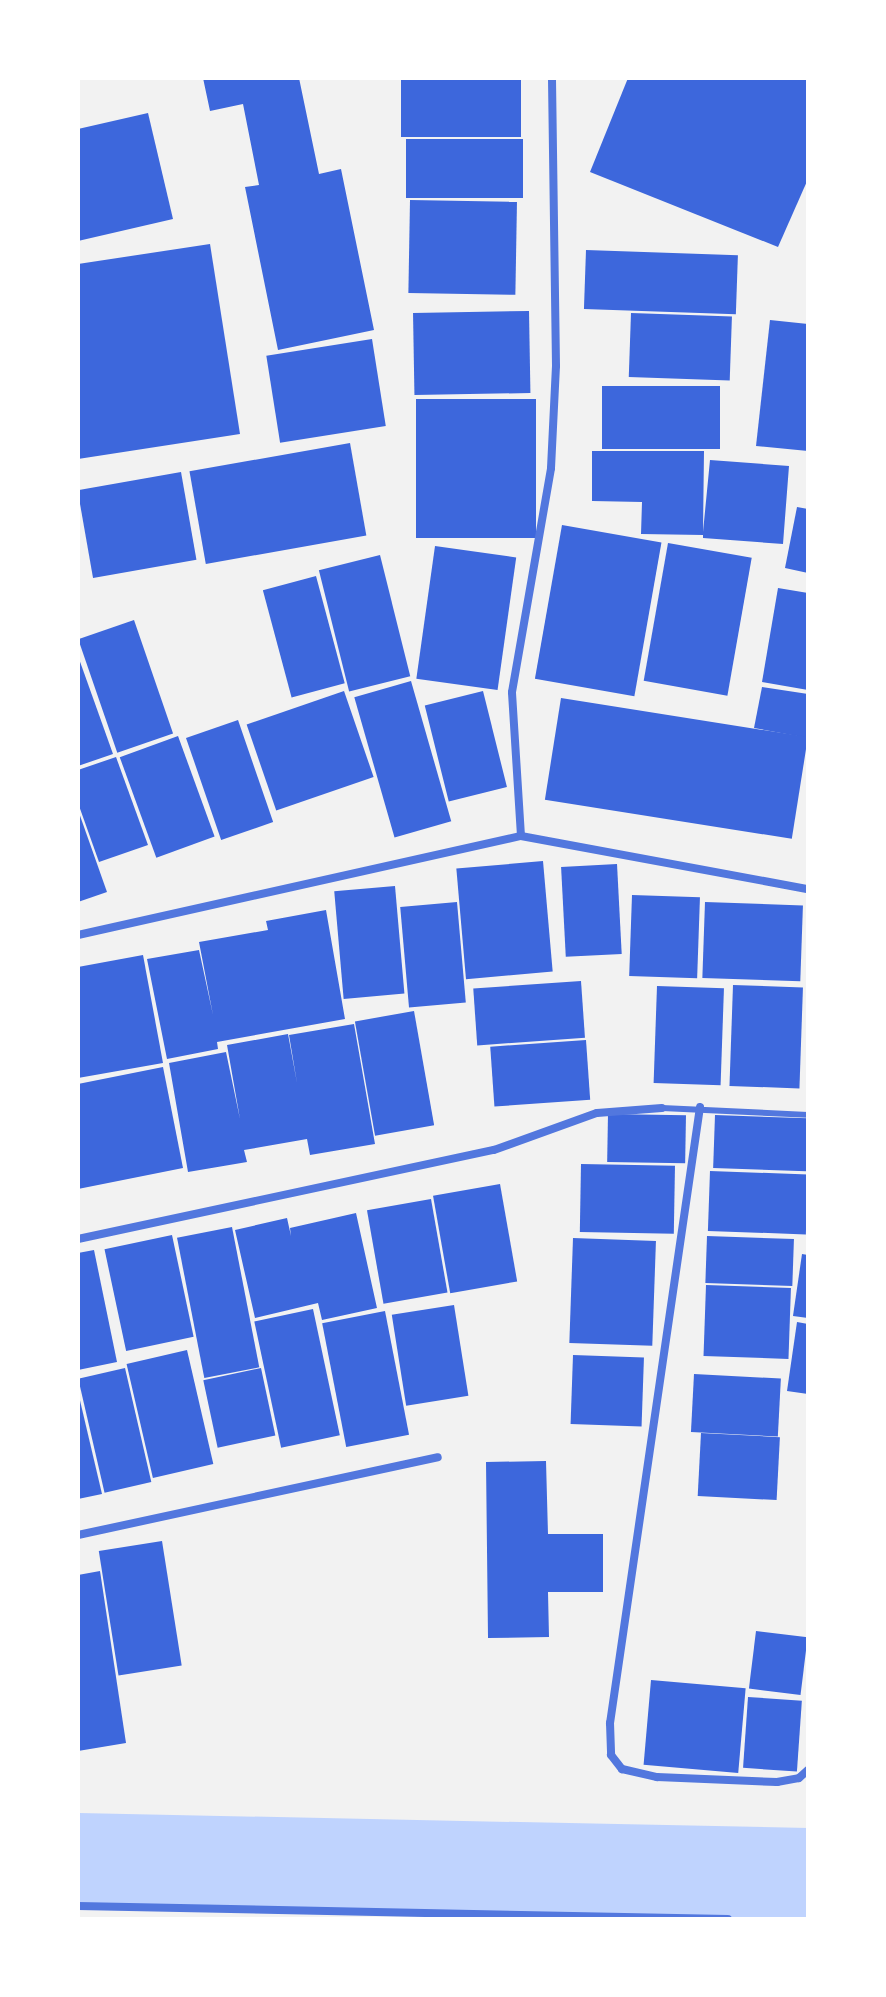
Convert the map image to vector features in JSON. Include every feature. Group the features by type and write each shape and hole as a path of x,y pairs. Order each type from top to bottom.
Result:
{"street":[{"path":"521,836 512,692 551,468 556,366 552,78"},
{"path":"78,935 521,836 808,889"},
{"path":"700,1107 610,1723 611,1755 622,1769 657,1777 777,1782 799,1778 808,1770"},
{"path":"78,1239 494,1150 597,1113 662,1108"},
{"path":"78,1535 438,1457"},
{"path":"78,1906 728,1919"}],"lane":[{"path":"662,1108 700,1107 808,1115"}],"building":[{"path":"203,78 299,78 319,174 341,169 374,330 278,350 245,187 259,185 243,104 210,111"},
{"path":"401,78 521,78 521,137 401,137"},
{"path":"628,78 808,78 808,179 778,247 590,172"},
{"path":"148,113 173,219 78,241 78,129"},
{"path":"406,139 523,139 523,198 406,198"},
{"path":"410,200 517,202 515,295 408,293"},
{"path":"210,244 240,434 78,459 78,264"},
{"path":"586,250 738,255 736,314 584,309"},
{"path":"529,311 530,393 414,395 413,313"},
{"path":"631,313 732,317 730,380 629,377"},
{"path":"770,320 808,324 808,451 756,446"},
{"path":"372,339 386,426 280,443 266,356"},
{"path":"602,386 720,386 720,449 602,449"},
{"path":"416,399 536,399 536,538 416,538"},
{"path":"350,443 366,536 206,564 189,471"},
{"path":"592,451 704,451 703,532 710,460 789,466 783,544 703,538 703,535 641,534 642,502 592,501"},
{"path":"181,472 196,560 93,578 78,490"},
{"path":"797,507 808,509 808,573 785,568"},
{"path":"562,525 661,543 634,696 535,679"},
{"path":"668,543 752,558 727,696 644,681"},
{"path":"435,546 516,557 498,690 416,679"},
{"path":"380,555 410,676 349,692 319,570"},
{"path":"316,576 345,683 292,697 263,590"},
{"path":"778,588 808,593 808,690 762,682"},
{"path":"134,620 173,733 117,753 78,639"},
{"path":"78,656 113,754 78,766"},
{"path":"411,681 451,821 395,838 354,697"},
{"path":"762,687 808,694 808,738 754,728"},
{"path":"344,691 374,777 276,811 247,725"},
{"path":"483,691 507,787 449,802 425,706"},
{"path":"561,698 808,737 792,839 545,800"},
{"path":"238,720 273,822 221,840 186,738"},
{"path":"178,736 215,837 156,858 120,757"},
{"path":"116,757 148,845 99,862 78,803 78,770"},
{"path":"78,810 107,892 78,902"},
{"path":"543,861 553,972 466,979 456,869"},
{"path":"617,864 622,954 566,957 561,867"},
{"path":"395,886 404,994 344,999 334,891"},
{"path":"632,895 700,897 697,978 629,976"},
{"path":"457,902 466,1003 409,1008 400,907"},
{"path":"705,902 803,905 800,981 702,978"},
{"path":"326,910 345,1019 217,1042 218,1049 167,1059 147,959 199,950 213,1015 199,942 268,930 266,921"},
{"path":"143,955 163,1063 78,1078 78,967"},
{"path":"581,981 585,1038 477,1045 473,989"},
{"path":"733,985 803,987 799,1088 729,1086"},
{"path":"657,986 724,988 721,1085 654,1083"},
{"path":"414,1011 434,1125 375,1136 355,1021"},
{"path":"354,1024 375,1144 310,1155 307,1139 244,1150 247,1162 188,1172 169,1063 226,1052 240,1119 227,1045 288,1034 297,1083 289,1035"},
{"path":"586,1040 590,1100 494,1107 490,1047"},
{"path":"163,1067 183,1168 78,1189 78,1084"},
{"path":"608,1114 686,1115 685,1163 607,1162"},
{"path":"715,1115 808,1118 806,1171 713,1168"},
{"path":"581,1164 675,1166 674,1234 580,1232"},
{"path":"710,1171 808,1174 806,1234 708,1231"},
{"path":"500,1184 517,1281 450,1293 433,1196"},
{"path":"431,1199 447,1293 383,1304 367,1210"},
{"path":"356,1213 377,1308 322,1320 318,1303 255,1318 235,1230 287,1218 291,1236 290,1228"},
{"path":"232,1227 259,1367 204,1378 177,1238"},
{"path":"172,1235 194,1337 126,1351 105,1249"},
{"path":"707,1236 794,1239 792,1286 705,1283"},
{"path":"573,1238 656,1241 652,1346 569,1343"},
{"path":"94,1250 117,1362 78,1370 78,1253"},
{"path":"802,1254 808,1255 808,1318 793,1316"},
{"path":"706,1285 791,1288 788,1359 704,1356"},
{"path":"454,1305 468,1396 406,1406 392,1315"},
{"path":"313,1309 340,1435 281,1448 254,1321"},
{"path":"385,1311 409,1435 346,1447 322,1323"},
{"path":"797,1322 808,1324 808,1394 787,1391"},
{"path":"187,1350 213,1464 153,1478 127,1364"},
{"path":"573,1355 644,1357 642,1426 571,1424"},
{"path":"125,1368 151,1482 105,1493 78,1379"},
{"path":"261,1368 275,1435 218,1448 203,1380"},
{"path":"694,1374 781,1379 778,1436 691,1432"},
{"path":"78,1392 102,1494 78,1499"},
{"path":"701,1433 780,1437 777,1500 698,1496"},
{"path":"546,1461 548,1534 603,1534 603,1592 548,1592 549,1637 488,1638 486,1462"},
{"path":"162,1541 182,1665 118,1675 99,1551"},
{"path":"100,1571 126,1743 78,1751 78,1575"},
{"path":"756,1631 808,1637 801,1695 749,1689"},
{"path":"651,1680 746,1688 738,1773 644,1765"},
{"path":"748,1697 802,1701 797,1772 743,1768"}],"waterway":[{"path":"78,1859 808,1874"}]}
